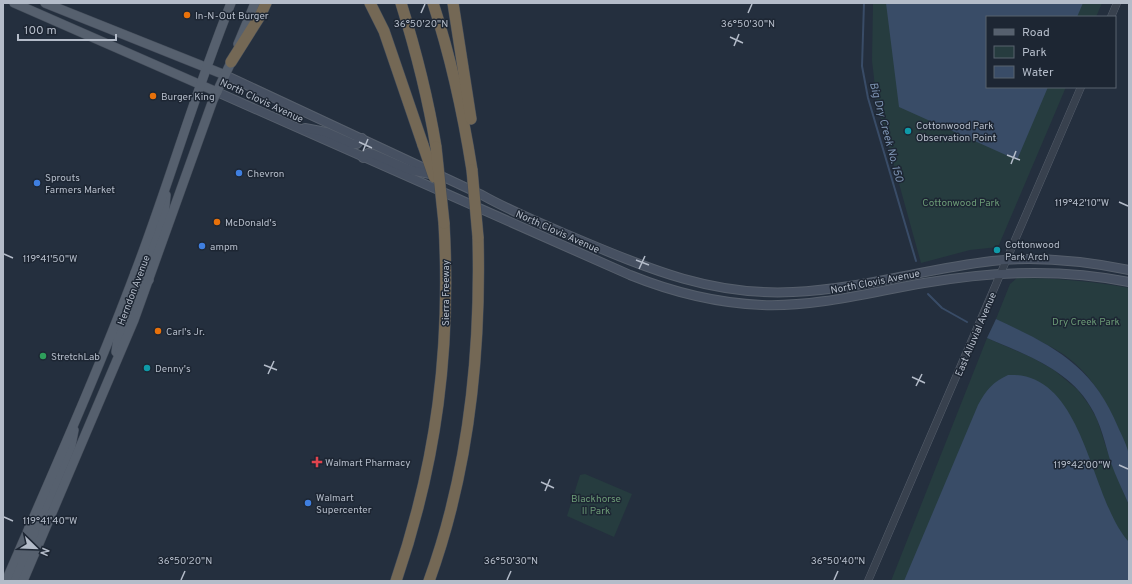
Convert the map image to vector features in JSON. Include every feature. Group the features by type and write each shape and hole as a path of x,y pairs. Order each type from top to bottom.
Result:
{"highway":[{"path":"231,62 260,16 266,3"},
{"path":"370,3 384,31 441,198"},
{"name":"Sierra Freeway","path":"396,581 424,489 438,407 446,315 444,223 436,147 419,62 401,3"},
{"path":"429,581 449,516 462,459 470,410 479,318 478,237 472,170 463,113 451,63 433,3"},
{"path":"453,3 474,141 472,170"}],"main road":[{"name":"North Clovis Avenue","path":"14,3 644,281 680,292 727,303 764,305 827,301 924,283 1002,272 1056,272 1105,277 1129,282"},
{"name":"North Clovis Avenue","path":"45,3 225,75 362,138 520,214 634,264 684,280 728,290 749,292 792,292 832,288 947,268 1007,260 1057,260 1129,270"},
{"name":"Herndon Avenue","path":"6,581 77,415 135,273 205,67 230,3"},
{"name":"Herndon Avenue","path":"23,581 149,280 217,92 255,3"},
{"path":"54,20 58,16 98,30 129,36"},
{"path":"292,126 326,132 353,144 357,144 362,138"},
{"path":"363,158 368,154 373,154 410,170 443,177"},
{"path":"149,280 146,272 147,265 164,216 168,176"},
{"path":"114,366 118,338 140,283 135,273"},
{"path":"764,305 782,299 824,296 832,288"},
{"path":"41,538 38,530 39,522 71,446 77,415"},
{"path":"15,581 34,536 34,532 29,528"}],"street":[{"path":"1111,16 1117,3"},
{"name":"East Alluvial Avenue","path":"868,581 1081,88"}],"green space":[{"name":"Cottonwood Park","path":"873,3 1102,3 1096,16 986,16 986,88 1066,88 998,247 970,250 921,263 877,104 872,61"},
{"name":"Dry Creek Park","path":"1017,278 1073,280 1129,288 1129,455 1104,399 1086,375 1063,354 996,319 1010,284"},
{"path":"987,338 1033,358 1054,370 1078,390 1089,405 1097,419 1112,465 1129,505 1129,581 891,581"},
{"name":"Blackhorse II Park","path":"585,474 632,494 614,537 567,516 580,475"}],"water":[{"path":"886,3 1083,3 1077,16 986,16 986,88 1048,88 1017,160 899,107"},
{"path":"996,319 1053,348 1083,372 1096,388 1108,406 1123,438 1129,456 1129,505 1111,463 1100,426 1090,406 1081,393 1070,382 1044,364 987,338"},
{"path":"1008,375 1034,379 1054,393 1070,415 1083,441 1104,497 1116,522 1129,542 1129,581 904,581 978,405 990,387"}],"waterway":[{"name":"Big Dry Creek No. 150","path":"864,3 862,66 868,98 916,261"},
{"name":"Big Dry Creek No. 150","path":"928,294 942,308 967,322"}],"place":[{"name":"In-N-Out Burger","path":"187,15"},
{"name":"Burger King","path":"153,96"},
{"name":"Cottonwood Park Observation Point","path":"908,131"},
{"name":"Chevron","path":"239,173"},
{"name":"Sprouts Farmers Market","path":"37,183"},
{"name":"McDonald's","path":"217,222"},
{"name":"ampm","path":"202,246"},
{"name":"Cottonwood Park Arch","path":"997,250"},
{"name":"Carl's Jr.","path":"158,331"},
{"name":"StretchLab","path":"43,356"},
{"name":"Denny's","path":"147,368"},
{"name":"Walmart Pharmacy","path":"317,462"},
{"name":"Walmart Supercenter","path":"308,503"}]}
